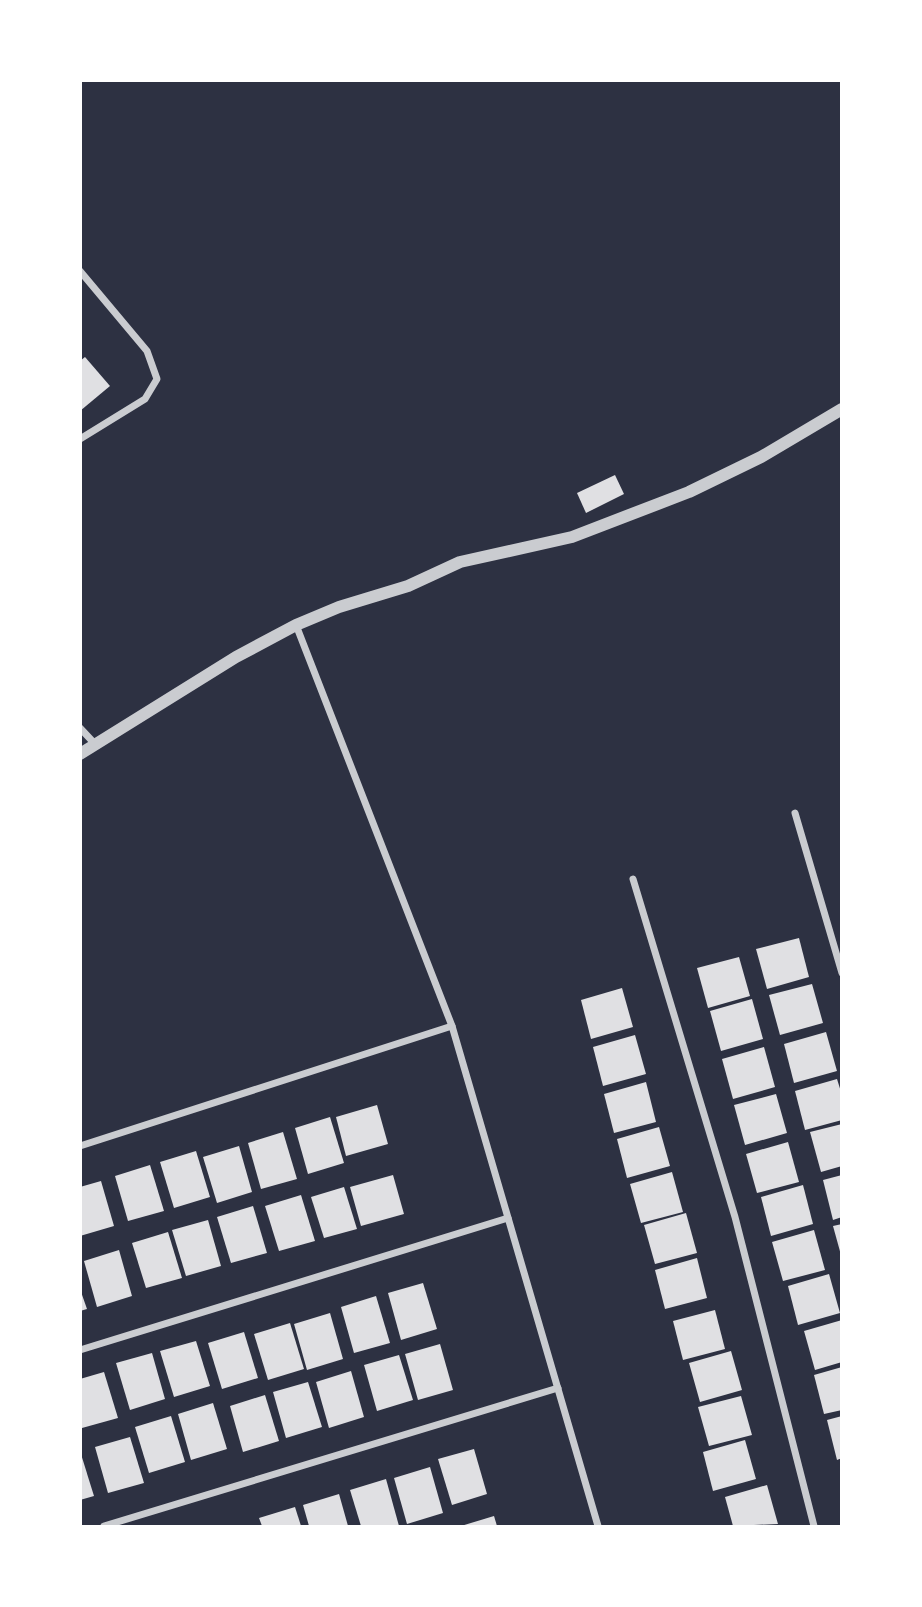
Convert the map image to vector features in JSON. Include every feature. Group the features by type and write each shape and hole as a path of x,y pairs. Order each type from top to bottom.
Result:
{"street":[{"path":"80,271 147,351 157,379 145,399 80,439"},
{"path":"80,754 236,657 296,625 339,607 408,586 460,562 572,537 689,492 761,457 842,409"},
{"path":"296,625 452,1026 598,1527"},
{"path":"80,728 95,744"},
{"path":"795,813 842,973"},
{"path":"632,878 735,1217 814,1527"},
{"path":"80,1146 452,1026"},
{"path":"80,1350 508,1217"},
{"path":"104,1527 558,1388"}],"building":[{"path":"85,357 110,386 80,411 80,361"},
{"path":"615,475 624,494 586,513 577,493"},
{"path":"799,938 809,977 767,989 756,949"},
{"path":"739,957 750,996 708,1008 697,968"},
{"path":"812,984 823,1023 780,1035 769,995"},
{"path":"622,988 633,1027 591,1039 581,1000"},
{"path":"752,999 763,1039 721,1051 710,1011"},
{"path":"826,1032 837,1071 794,1083 784,1044"},
{"path":"635,1035 646,1074 603,1086 593,1047"},
{"path":"764,1047 775,1087 733,1099 722,1059"},
{"path":"837,1079 842,1095 842,1120 805,1130 795,1091"},
{"path":"646,1082 656,1122 614,1133 604,1094"},
{"path":"776,1094 787,1133 745,1145 734,1105"},
{"path":"377,1105 388,1144 346,1156 336,1117"},
{"path":"330,1117 344,1163 308,1174 295,1128"},
{"path":"842,1124 842,1166 821,1172 810,1132"},
{"path":"659,1127 670,1166 627,1178 617,1139"},
{"path":"283,1132 297,1179 261,1189 248,1143"},
{"path":"788,1142 799,1182 757,1193 746,1154"},
{"path":"239,1146 252,1192 217,1203 203,1157"},
{"path":"196,1151 210,1197 174,1208 160,1162"},
{"path":"150,1165 164,1211 128,1221 115,1176"},
{"path":"672,1172 683,1212 641,1223 630,1184"},
{"path":"393,1175 404,1214 361,1226 350,1187"},
{"path":"842,1175 842,1217 833,1220 823,1180"},
{"path":"101,1181 114,1226 80,1236 80,1187"},
{"path":"803,1185 813,1224 771,1236 761,1197"},
{"path":"344,1187 357,1229 324,1238 311,1197"},
{"path":"301,1195 315,1241 279,1251 265,1206"},
{"path":"253,1206 267,1253 231,1263 217,1217"},
{"path":"686,1213 697,1253 655,1264 644,1225"},
{"path":"208,1220 221,1266 186,1276 172,1230"},
{"path":"842,1224 842,1255 841,1255 833,1226"},
{"path":"814,1230 825,1270 783,1281 772,1242"},
{"path":"168,1232 182,1278 146,1288 132,1243"},
{"path":"119,1250 132,1296 97,1307 84,1261"},
{"path":"697,1258 707,1298 665,1309 655,1270"},
{"path":"829,1274 840,1313 798,1325 788,1286"},
{"path":"423,1283 437,1329 401,1340 388,1293"},
{"path":"80,1289 87,1309 80,1311"},
{"path":"376,1296 390,1343 354,1353 341,1307"},
{"path":"715,1310 725,1349 683,1360 673,1321"},
{"path":"330,1313 343,1359 307,1370 294,1324"},
{"path":"842,1320 842,1362 815,1370 804,1331"},
{"path":"290,1323 304,1369 268,1380 254,1334"},
{"path":"244,1332 258,1378 222,1389 208,1343"},
{"path":"196,1341 210,1386 174,1397 160,1351"},
{"path":"440,1344 453,1390 418,1400 405,1354"},
{"path":"731,1351 742,1390 700,1402 689,1363"},
{"path":"152,1353 165,1399 130,1410 116,1363"},
{"path":"399,1355 413,1400 377,1411 364,1365"},
{"path":"842,1367 842,1410 824,1414 814,1375"},
{"path":"351,1371 364,1417 329,1428 316,1382"},
{"path":"104,1372 118,1418 82,1428 80,1379"},
{"path":"308,1382 322,1427 286,1438 273,1392"},
{"path":"265,1395 279,1441 243,1452 230,1406"},
{"path":"741,1396 752,1435 709,1446 698,1407"},
{"path":"213,1403 227,1449 191,1460 178,1414"},
{"path":"171,1416 185,1462 149,1473 135,1427"},
{"path":"842,1416 842,1458 837,1460 827,1420"},
{"path":"130,1437 144,1483 108,1493 95,1447"},
{"path":"745,1440 756,1479 713,1491 703,1452"},
{"path":"474,1449 487,1494 452,1505 438,1459"},
{"path":"80,1451 94,1496 80,1500"},
{"path":"430,1467 443,1513 407,1524 394,1478"},
{"path":"386,1479 399,1526 361,1526 350,1490"},
{"path":"767,1485 778,1524 733,1526 725,1497"},
{"path":"339,1494 348,1526 309,1526 303,1505"},
{"path":"295,1507 301,1526 262,1526 259,1518"},
{"path":"494,1516 497,1526 461,1526"}]}
